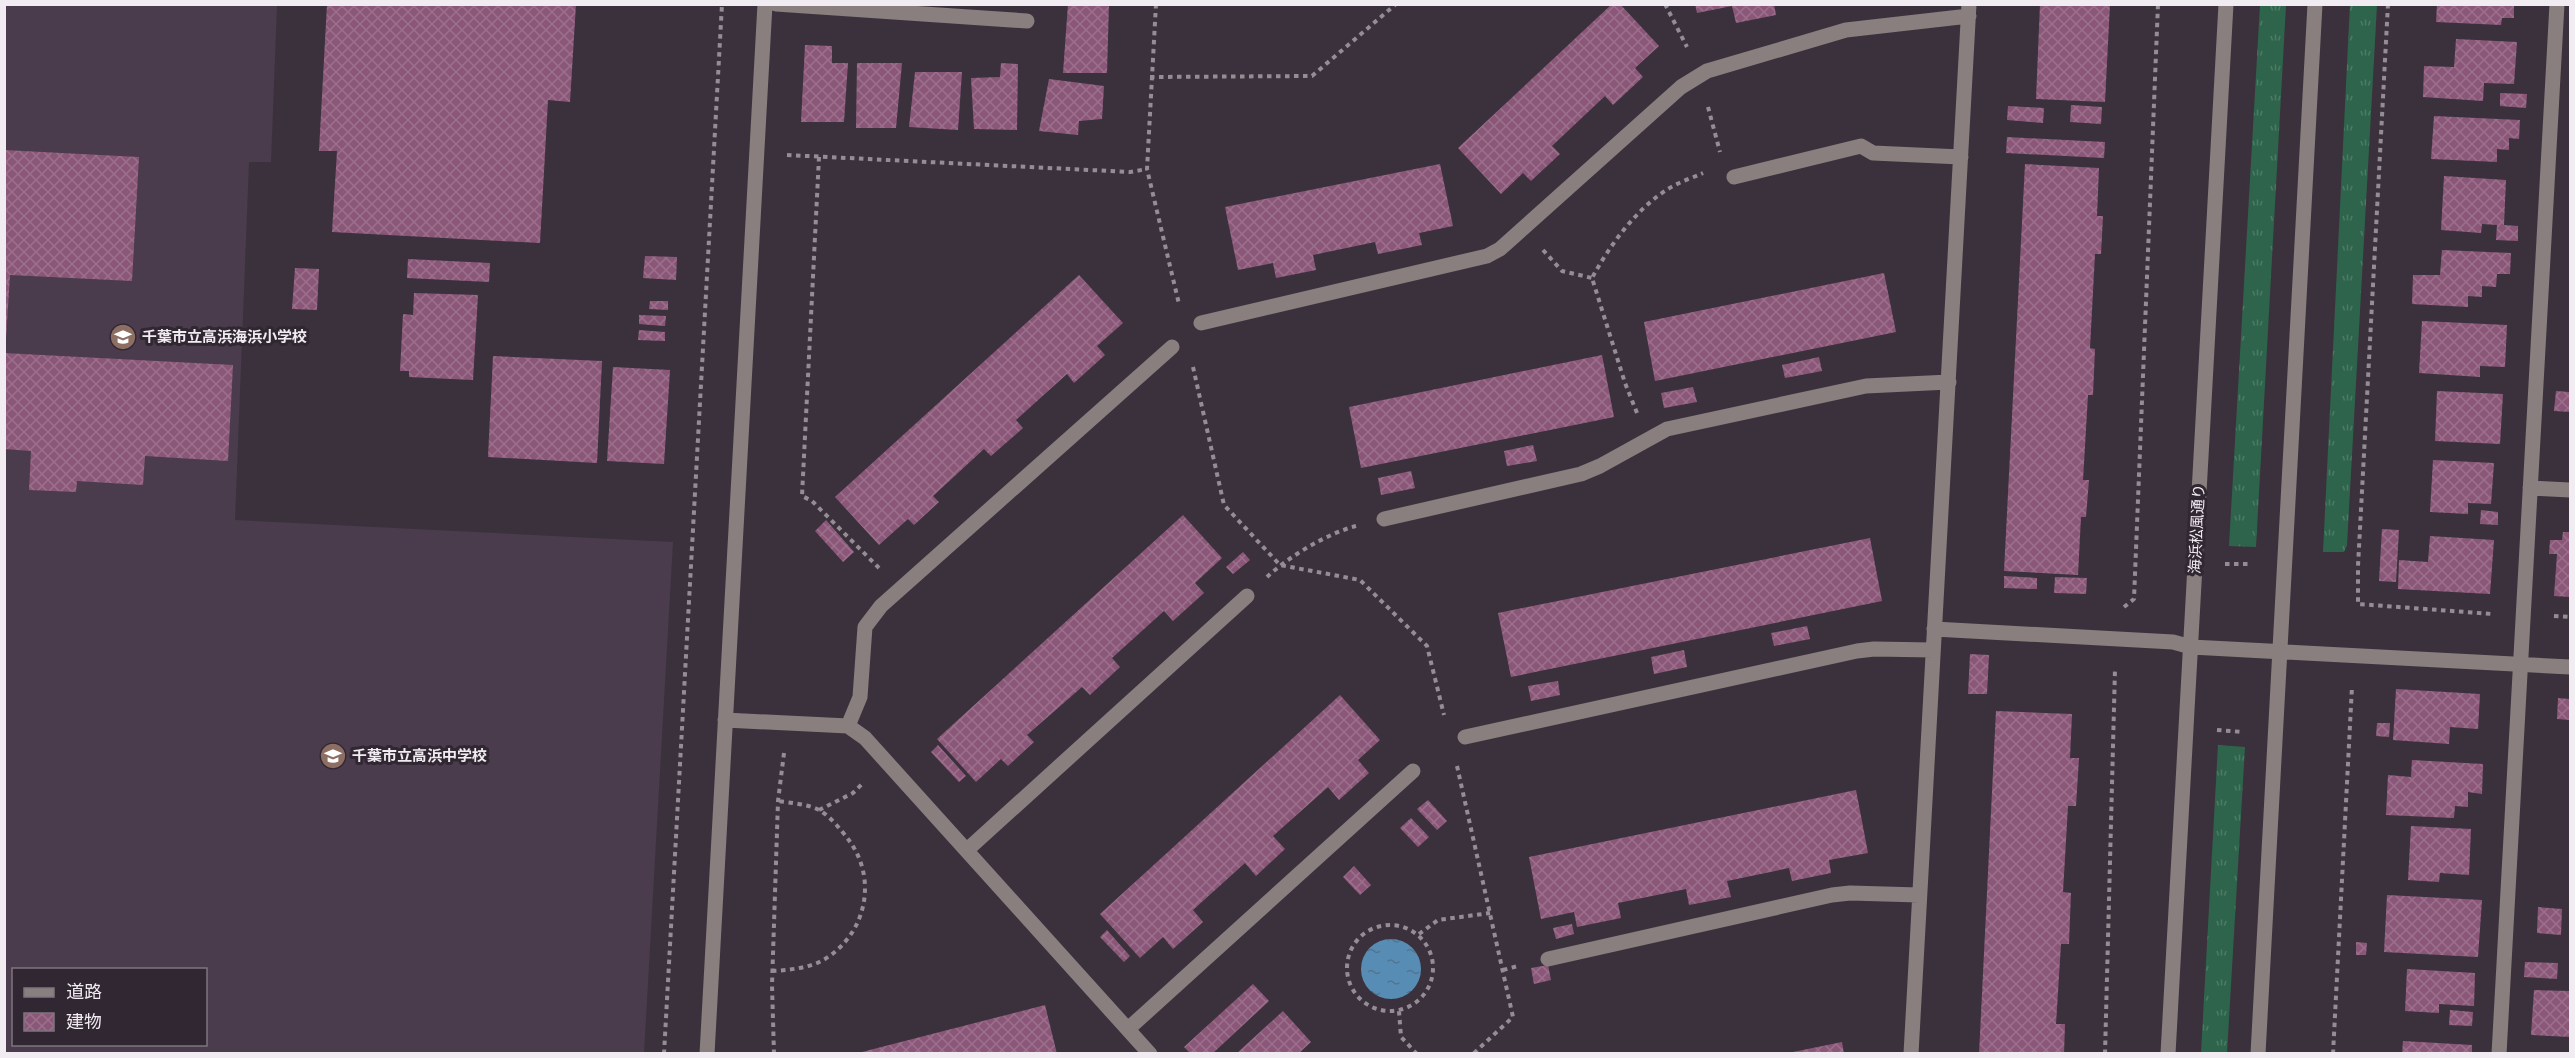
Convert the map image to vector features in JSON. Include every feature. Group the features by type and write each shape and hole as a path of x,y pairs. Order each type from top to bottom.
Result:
{"street":[{"path":"707,1053 765,4"},
{"path":"776,4 1028,21"},
{"name":"海浜松風通り","path":"2168,1053 2226,4"},
{"path":"2258,1053 2315,4"},
{"path":"2499,1053 2557,4"},
{"path":"1201,323 1487,256 1500,249 1680,87 1697,75 1846,30 1969,10 1911,1053"},
{"path":"1734,177 1861,146 1873,153 1961,157"},
{"path":"848,726 860,697 865,627 881,606 1172,346"},
{"path":"1383,519 1581,474 1667,429 1866,386 1949,382"},
{"path":"2530,488 2571,490"},
{"path":"966,850 1247,596"},
{"path":"1934,629 2173,642 2191,647 2571,667"},
{"path":"1465,737 1857,651 1874,648 1934,650"},
{"path":"725,720 848,726 865,738 1150,1053"},
{"path":"1128,1029 1413,771"},
{"path":"1548,959 1832,895 1850,892 1919,895"}],"path":[{"path":"664,1053 722,4"},
{"path":"1156,4 1150,76 1147,169 1181,312"},
{"path":"1150,76 1312,76 1396,4"},
{"path":"1665,4 1689,50"},
{"path":"2116,610 2126,607 2134,599 2158,4"},
{"path":"2388,4 2360,523 2358,604 2492,614"},
{"path":"1706,104 1720,151 1718,158"},
{"path":"786,154 1130,172 1147,169"},
{"path":"819,157 802,496 812,501 884,574"},
{"path":"1649,437 1625,382 1592,279 1606,254 1643,208 1668,189 1708,169"},
{"path":"1523,228 1562,271 1592,279"},
{"path":"1191,357 1224,505 1280,565 1360,580 1427,646 1446,721"},
{"path":"1247,596 1280,565 1343,529 1383,519"},
{"path":"2224,564 2252,564"},
{"path":"2547,615 2571,617"},
{"path":"2105,1053 2115,663"},
{"path":"2332,1053 2352,680"},
{"path":"2215,730 2243,732"},
{"path":"774,1053 772,971 778,801 784,751"},
{"path":"1457,765 1513,1017 1473,1053"},
{"path":"819,810 853,793 872,775"},
{"path":"772,971 805,967 824,960 842,946 860,917 867,894 856,850 841,830 819,810 778,801"},
{"path":"1419,934 1438,920 1490,913"},
{"path":"1391,924 1406,927 1419,934 1428,945 1434,971 1423,997 1399,1011 1372,1008 1360,999 1351,987 1347,973 1348,958 1353,944 1376,927 1391,924"},
{"path":"1399,1011 1401,1037 1417,1053"}],"shaded area":[{"name":"千葉市立高浜中学校","path":"5,5 277,5 271,162 249,162 235,520 673,542 644,1053 5,1054"}],"green space":[{"path":"2350,4 2377,5 2347,545 2344,552 2323,552"},
{"path":"2260,5 2286,5 2256,547 2229,546"},
{"path":"2218,745 2245,747 2227,1053 2201,1053"}],"water":[{"path":"1385,939 1397,939 1413,947 1419,957 1421,969 1419,981 1413,991 1397,999 1385,999 1369,991 1361,975 1361,963 1369,947"}],"building":[{"path":"327,4 576,4 570,102 548,100 540,243 332,232 337,151 319,151"},
{"path":"1068,4 1109,4 1107,73 1063,73"},
{"path":"1612,4 1620,4 1659,46 1635,68 1643,77 1613,105 1605,96 1552,146 1560,154 1531,181 1523,173 1501,194 1458,148"},
{"path":"1695,4 1774,4 1776,15 1736,23 1732,6 1697,13"},
{"path":"2040,4 2110,4 2105,102 2036,99"},
{"path":"2437,4 2514,4 2514,18 2502,18 2501,25 2436,22"},
{"path":"2456,39 2517,42 2514,84 2484,83 2483,101 2423,97 2424,66 2454,67"},
{"path":"805,45 832,46 832,63 848,63 844,122 801,122"},
{"path":"857,63 902,63 896,128 856,128"},
{"path":"1001,63 1018,64 1017,130 974,129 971,78 1000,77"},
{"path":"915,72 962,72 958,130 909,127"},
{"path":"1049,79 1104,86 1102,119 1079,121 1078,135 1039,131"},
{"path":"2500,93 2527,94 2526,108 2500,106"},
{"path":"2071,105 2102,107 2101,124 2070,122"},
{"path":"2008,106 2044,108 2043,123 2007,120"},
{"path":"2434,116 2520,120 2519,139 2509,138 2509,150 2497,149 2497,162 2431,159"},
{"path":"2007,137 2105,142 2104,158 2006,153"},
{"path":"4,150 139,157 132,281 10,275 6,339 4,339"},
{"path":"1440,164 1453,226 1419,233 1422,245 1378,254 1375,242 1313,255 1316,270 1276,278 1273,263 1238,270 1225,207"},
{"path":"2025,164 2099,168 2097,216 2103,216 2101,254 2095,254 2090,348 2095,349 2093,395 2088,395 2083,480 2089,480 2086,517 2081,517 2078,575 2004,571"},
{"path":"2444,176 2506,180 2504,225 2518,226 2518,241 2496,240 2497,225 2482,224 2481,233 2441,230"},
{"path":"2442,250 2511,253 2510,274 2497,274 2496,287 2482,286 2482,297 2468,296 2468,307 2412,304 2413,275 2440,275"},
{"path":"645,256 677,257 676,280 643,278"},
{"path":"408,259 490,263 489,282 407,278"},
{"path":"295,268 319,269 317,310 292,309"},
{"path":"1884,273 1896,332 1655,381 1644,322"},
{"path":"1079,275 1123,323 1097,346 1105,355 1074,383 1067,374 1016,420 1023,428 991,456 984,449 933,496 939,502 914,525 908,519 879,545 835,497"},
{"path":"414,293 478,295 473,380 409,377 409,371 400,371 403,314 413,315"},
{"path":"650,301 668,301 668,310 649,309"},
{"path":"639,315 666,316 665,326 639,324"},
{"path":"2422,321 2507,325 2505,367 2480,366 2480,377 2419,373"},
{"path":"639,330 665,332 665,341 638,340"},
{"path":"4,353 233,365 228,461 145,456 143,485 77,481 76,492 29,490 31,451 4,449"},
{"path":"1602,355 1614,417 1361,468 1349,407"},
{"path":"493,356 602,361 597,463 488,457"},
{"path":"1819,357 1822,371 1785,378 1782,365"},
{"path":"613,367 670,370 664,464 607,461"},
{"path":"1693,387 1697,402 1664,408 1661,393"},
{"path":"2437,391 2503,394 2500,444 2435,441"},
{"path":"2556,391 2570,392 2570,412 2554,411"},
{"path":"1533,445 1537,461 1507,466 1504,451"},
{"path":"2433,460 2494,463 2491,504 2468,503 2468,514 2430,512"},
{"path":"1411,471 1415,488 1381,495 1378,478"},
{"path":"2481,510 2498,512 2498,525 2480,524"},
{"path":"1183,515 1222,558 1195,583 1204,593 1173,621 1164,611 1112,658 1120,667 1090,695 1082,687 1027,735 1034,742 1008,766 1001,759 976,782 937,739"},
{"path":"826,520 854,552 843,562 815,531"},
{"path":"2382,529 2399,530 2396,582 2379,581"},
{"path":"2563,532 2570,532 2570,597 2554,596 2557,554 2549,554 2550,540 2562,540"},
{"path":"2430,536 2494,540 2490,594 2398,589 2399,560 2428,562"},
{"path":"1870,538 1882,601 1511,677 1498,613"},
{"path":"1243,552 1250,560 1233,574 1226,567"},
{"path":"2004,576 2037,578 2037,589 2004,588"},
{"path":"2055,577 2087,578 2086,594 2054,593"},
{"path":"1807,626 1810,639 1774,646 1771,633"},
{"path":"1684,650 1687,667 1654,674 1651,657"},
{"path":"1970,654 1989,655 1987,694 1968,694"},
{"path":"1558,681 1560,695 1531,701 1528,686"},
{"path":"2396,689 2480,694 2478,729 2450,727 2449,744 2393,740"},
{"path":"1340,695 1380,740 1358,760 1369,773 1339,800 1328,787 1273,836 1285,849 1256,876 1245,863 1193,910 1203,922 1173,949 1163,937 1140,958 1100,914"},
{"path":"2558,698 2570,699 2570,720 2557,719"},
{"path":"1996,711 2072,714 2070,758 2079,758 2076,806 2068,806 2063,892 2071,893 2069,944 2061,944 2056,1024 2065,1024 2064,1054 1979,1054"},
{"path":"2377,723 2390,723 2389,737 2376,736"},
{"path":"938,745 966,776 959,782 931,752"},
{"path":"2412,760 2483,764 2482,794 2468,792 2468,807 2455,806 2454,818 2386,815 2388,775 2411,777"},
{"path":"1856,790 1868,853 1829,860 1831,873 1792,881 1789,868 1727,881 1731,897 1689,905 1686,889 1618,903 1621,918 1577,927 1574,912 1541,919 1529,857"},
{"path":"1428,800 1447,821 1437,830 1417,809"},
{"path":"1411,818 1429,837 1418,847 1400,828"},
{"path":"2411,826 2471,829 2469,875 2440,873 2439,882 2408,880"},
{"path":"1354,866 1371,885 1360,895 1343,877"},
{"path":"2387,895 2482,900 2478,957 2384,952"},
{"path":"2538,907 2562,909 2561,935 2537,933"},
{"path":"1572,924 1574,934 1556,939 1553,928"},
{"path":"1107,930 1130,956 1124,962 1100,937"},
{"path":"2356,942 2367,943 2366,955 2356,955"},
{"path":"2525,962 2558,963 2557,979 2524,977"},
{"path":"1548,965 1551,980 1534,984 1531,968"},
{"path":"2407,969 2475,973 2474,1006 2439,1004 2439,1013 2405,1011"},
{"path":"1253,984 1269,1001 1212,1054 1191,1054 1184,1047"},
{"path":"2534,990 2570,991 2570,1037 2531,1035"},
{"path":"1045,1005 1057,1054 858,1053"},
{"path":"2450,1010 2473,1012 2472,1026 2449,1025"},
{"path":"1283,1011 1311,1042 1298,1054 1236,1054"},
{"path":"2403,1041 2472,1045 2472,1054 2402,1054"},
{"path":"1842,1042 1844,1054 1793,1054 1793,1052"}],"place":[{"name":"千葉市立高浜海浜小学校","path":"123,337"},
{"name":"千葉市立高浜中学校","path":"333,756"}]}
